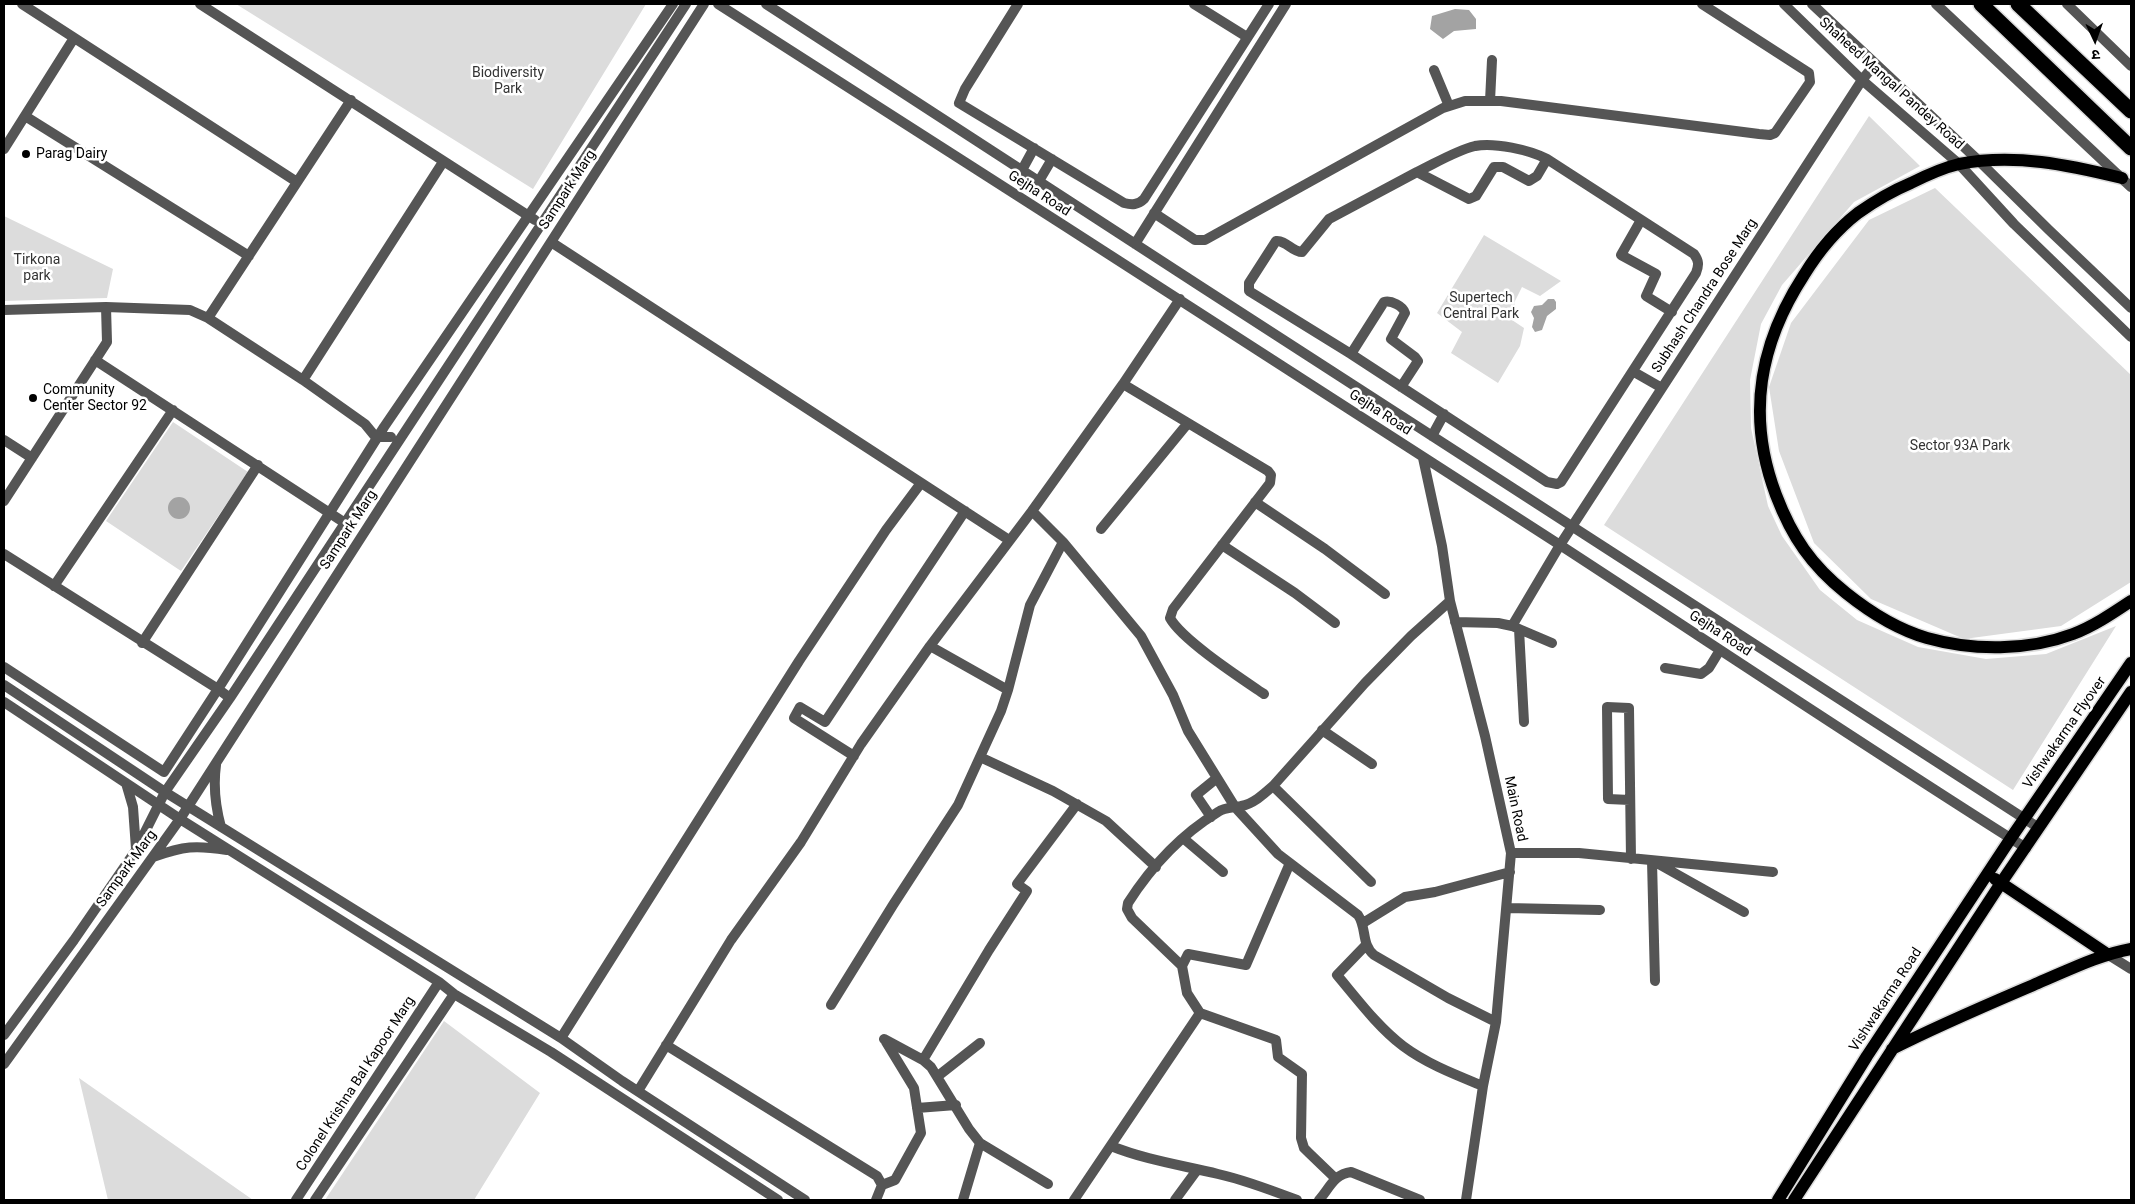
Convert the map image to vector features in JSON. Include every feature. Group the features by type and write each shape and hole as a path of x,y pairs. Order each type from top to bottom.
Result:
{"highway":[{"path":"1981,4 2131,148"},
{"path":"2018,4 2131,111"}],"main road":[{"path":"2122,178 2058,163 2002,160 1959,164 1934,172 1886,194 1856,215 1820,250 1786,302 1768,349 1761,386 1760,428 1767,472 1784,516 1803,551 1832,582 1870,612 1910,633 1951,645 2003,647 2036,644 2074,634 2102,620 2131,601"},
{"name":"Vishwakarma Flyover","path":"2024,819 2131,664"},
{"path":"1794,1200 2001,883 2131,692"},
{"name":"Vishwakarma Road","path":"1778,1200 1867,1056 2024,819"},
{"path":"1988,873 2107,954"},
{"path":"1891,1049 1936,1027 2107,954 2131,949"}],"street":[{"path":"22,4 297,182"},
{"path":"200,4 542,224"},
{"path":"4,666 164,772 381,432 673,4"},
{"name":"Sampark Marg","path":"4,1035 74,940 136,850 165,792 230,698 345,523 395,439 542,224 686,4"},
{"name":"Sampark Marg","path":"4,1064 180,819 704,4"},
{"name":"Gejha Road","path":"718,4 1180,299 1560,545 1859,742 2026,848"},
{"name":"Gejha Road","path":"766,4 1134,244 2039,828"},
{"path":"1018,4 965,89 959,103 1124,202 1131,204 1141,202 1269,4"},
{"path":"1194,4 1247,37"},
{"path":"1134,244 1286,4"},
{"path":"1154,213 1195,240 1205,240 1449,106 1465,101 1490,101 1759,134 1776,133 1810,82 1809,73 1702,4"},
{"name":"Shaheed Mangal Pandey Road","path":"1784,4 1862,80 1959,164 2014,224 2131,337"},
{"path":"1812,4 1980,162 2131,308"},
{"path":"1936,4 2131,188"},
{"path":"2067,4 2131,66"},
{"path":"4,149 74,38"},
{"path":"1490,101 1492,60"},
{"name":"Subhash Chandra Bose Marg","path":"1515,627 1560,545 1862,80 1875,64"},
{"path":"1434,70 1449,106"},
{"path":"208,318 351,100"},
{"path":"25,116 249,256"},
{"path":"1477,146 1499,146 1523,150 1538,154 1547,159 1694,254 1698,259 1696,273 1672,312 1561,482 1557,484 1547,482 1351,354 1249,291 1249,283 1276,241 1282,241 1297,252 1302,252 1329,219 1418,172 1477,146"},
{"path":"1022,170 1034,148"},
{"path":"1039,181 1052,159"},
{"path":"1418,172 1468,199 1476,196 1494,167 1503,167 1530,181 1537,176 1547,159"},
{"path":"303,380 443,162"},
{"path":"1641,220 1622,255 1656,274 1646,296 1672,312"},
{"path":"551,242 1009,540"},
{"path":"638,1091 732,940 801,842 854,756 930,646 1032,511 1123,384 1180,299"},
{"path":"1351,354 1384,302 1388,301 1403,308 1405,310 1404,316 1392,339 1418,361 1401,387"},
{"path":"4,310 106,307 181,308 190,310 208,318 303,380 365,424 395,439"},
{"path":"4,501 107,342 106,307"},
{"path":"95,360 345,523"},
{"path":"1634,372 1662,388"},
{"path":"1123,384 1268,471 1272,479 1173,609 1170,618 1173,624 1196,644 1264,694"},
{"path":"54,586 173,410"},
{"path":"1432,436 1444,414"},
{"path":"1101,530 1188,423"},
{"path":"4,440 32,458"},
{"name":"Main Road","path":"1423,458 1442,546 1450,601 1489,754 1511,853 1496,1022 1483,1086 1466,1200"},
{"path":"142,642 258,465"},
{"path":"561,1038 799,661 886,530 921,483"},
{"path":"1255,502 1325,549 1385,594"},
{"path":"1032,511 1062,542 1141,636 1173,695 1188,731 1235,807 1278,854 1358,915 1363,923 1366,945 1374,955 1448,998 1496,1022"},
{"path":"854,756 794,718 800,707 825,722 965,512"},
{"path":"831,1005 958,804 1001,711 1030,606 1062,542"},
{"path":"1222,545 1295,592 1335,623"},
{"path":"4,554 230,698"},
{"path":"1336,1178 1304,1148 1301,1138 1303,1077 1299,1070 1278,1057 1276,1040 1200,1013 1187,993 1182,966 1132,918 1127,909 1128,902 1156,867 1183,838 1219,811 1245,805 1260,797 1273,786 1384,663 1450,601"},
{"path":"1455,622 1488,621 1515,627 1552,643"},
{"path":"1515,627 1524,722"},
{"path":"930,646 1008,690"},
{"path":"1665,668 1701,674 1709,668 1720,650"},
{"path":"4,685 165,792 561,1038 622,1081 805,1200"},
{"path":"4,702 158,805 439,982 454,994 531,1040 778,1200"},
{"path":"1630,800 1608,799 1607,707 1630,708 1630,800 1630,859"},
{"path":"1322,730 1372,764"},
{"path":"980,757 1053,791 1106,821 1156,867"},
{"path":"217,761 213,784 214,798 221,827"},
{"path":"1211,817 1196,795 1217,778"},
{"path":"126,783 133,807 136,850"},
{"path":"1273,786 1371,882"},
{"path":"923,1060 1027,891 1017,884 1077,804"},
{"path":"1183,838 1223,872"},
{"path":"153,856 180,847 197,846 231,850"},
{"path":"1511,853 1580,853 1772,872"},
{"path":"1652,861 1744,912"},
{"path":"1652,861 1655,981"},
{"path":"1182,966 1188,954 1246,965 1290,863"},
{"path":"1363,923 1405,896 1435,892 1510,872"},
{"path":"1507,908 1600,910"},
{"path":"1366,945 1337,975 1374,1020 1403,1046 1454,1074 1483,1086"},
{"path":"2107,954 2131,969"},
{"name":"Colonel Krishna Bal Kapoor Marg","path":"296,1200 439,982"},
{"path":"314,1200 454,994"},
{"path":"1074,1200 1200,1013"},
{"path":"531,1040 539,1024"},
{"path":"876,1200 882,1185 895,1180 921,1133 914,1088 884,1039 923,1060 938,1076 969,1129 980,1142 1048,1184"},
{"path":"938,1076 980,1043"},
{"path":"666,1044 877,1176 882,1185"},
{"path":"613,1093 622,1081"},
{"path":"917,1108 956,1105"},
{"path":"963,1200 980,1142"},
{"path":"1111,1146 1138,1157 1259,1185 1298,1200"},
{"path":"1175,1200 1197,1170"},
{"path":"1319,1200 1336,1178 1344,1173 1358,1173 1420,1200"}],"green space":[{"name":"Biodiversity Park","path":"236,4 646,4 533,189"},
{"path":"1869,116 1920,166 1854,202 1782,285 1761,324 1750,380 1751,428 1768,506 1782,536 1820,590 1857,620 1918,647 1986,659 2046,654 2116,626 2013,790 1604,525"},
{"name":"Sector 93A Park","path":"1935,188 2131,375 2131,582 2061,626 1964,639 1871,599 1814,543 1779,451 1769,387 1791,323 1869,220"},
{"name":"Tirkona park","path":"4,216 113,269 107,298 4,301"},
{"name":"Supertech Central Park","path":"1484,235 1561,281 1540,296 1522,287 1514,303 1518,310 1512,320 1524,328 1520,346 1498,383 1451,353 1462,332 1437,313"},
{"path":"173,422 248,472 181,571 106,521"},
{"path":"444,1021 540,1093 474,1200 325,1200"},
{"path":"79,1078 253,1200 108,1200"}],"shaded area":[{"path":"1455,9 1469,10 1476,19 1476,29 1454,31 1443,39 1430,29 1432,16"},
{"path":"1548,299 1554,299 1556,309 1547,316 1542,330 1535,332 1532,327 1534,318 1531,312 1534,306 1542,305"},
{"path":"179,497 189,504 190,508 183,518 179,519 169,512 168,508 175,498"}],"place":[{"name":"Parag Dairy","path":"26,154"},
{"name":"Community Center Sector 92","path":"33,398"}]}
